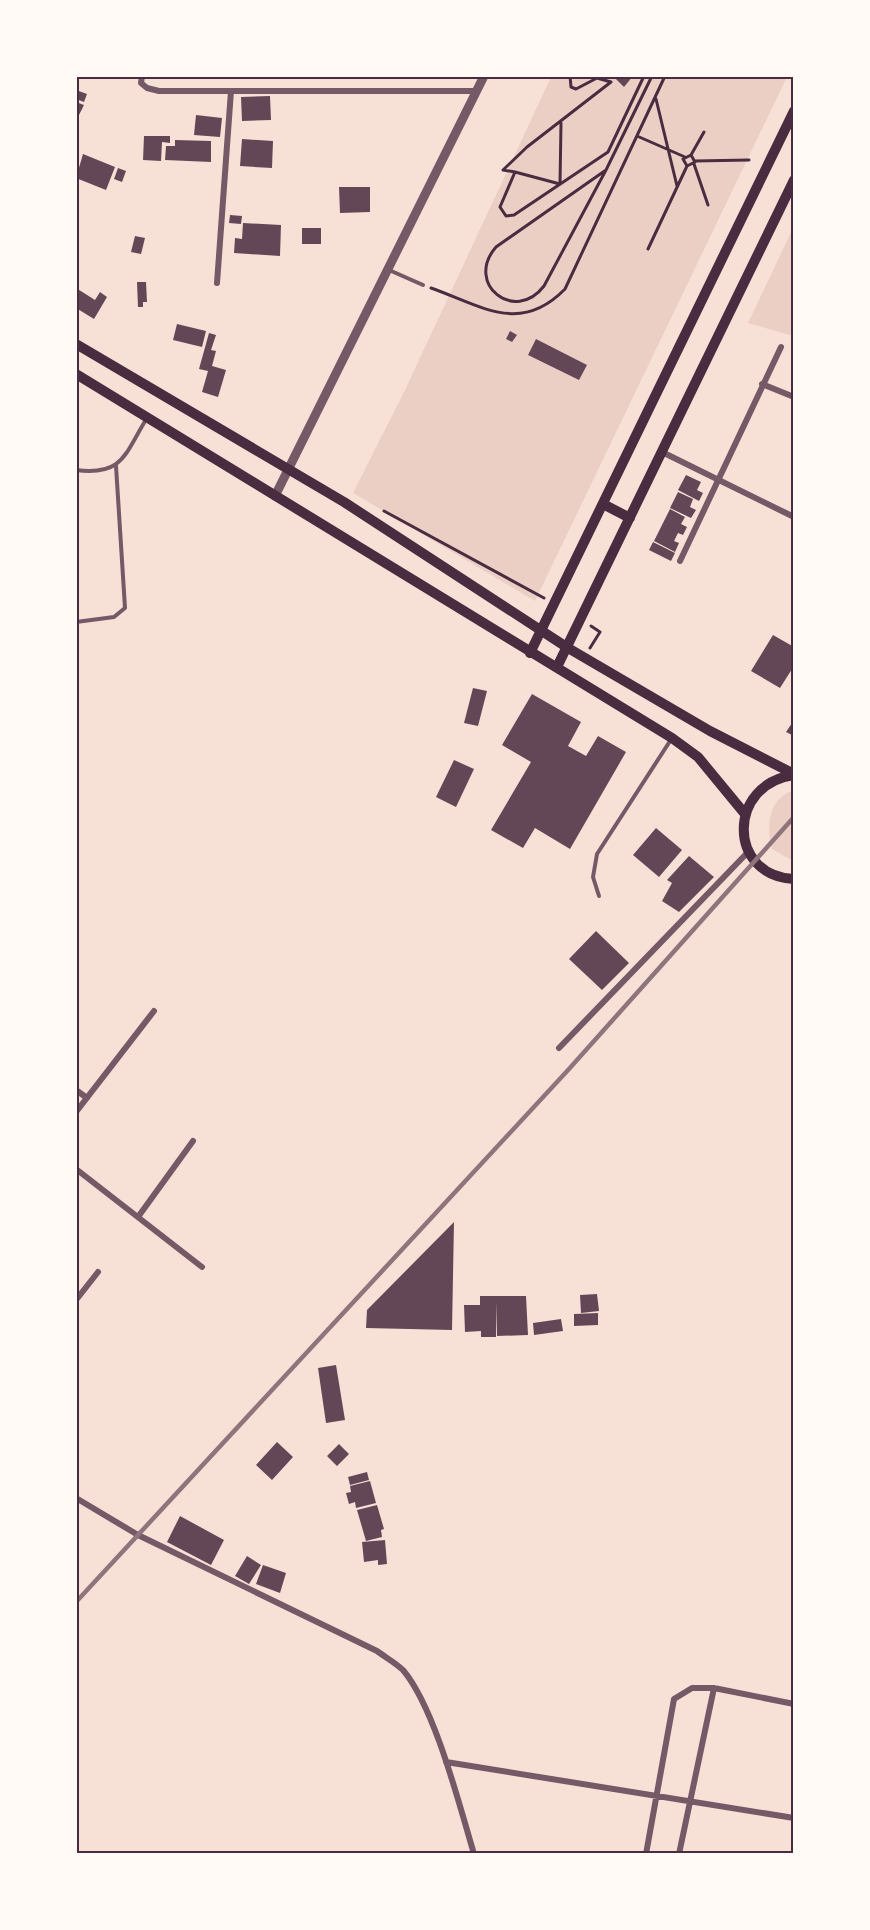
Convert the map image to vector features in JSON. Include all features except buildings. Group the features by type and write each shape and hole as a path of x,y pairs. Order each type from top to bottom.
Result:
{"main road":[{"path":"530,653 794,111"},
{"path":"557,667 794,180"},
{"path":"76,344 289,472 344,502 567,648 710,731 794,775"},
{"path":"76,374 672,738 698,757 745,814"},
{"path":"603,504 630,518"},
{"path":"794,775 781,776 762,786 754,794 745,814 744,836 753,861 767,871 794,879"}],"street":[{"path":"142,76 141,83 147,88 159,91 477,91"},
{"path":"275,496 289,472 484,76"},
{"path":"217,283 231,91"},
{"path":"680,561 716,479 781,347"},
{"path":"762,384 794,398"},
{"path":"662,452 794,517"},
{"path":"559,1048 749,851"},
{"path":"76,1112 154,1011"},
{"path":"76,1090 87,1098"},
{"path":"138,1217 193,1141"},
{"path":"76,1170 202,1267"},
{"path":"76,1300 98,1272"},
{"path":"76,1498 138,1536 377,1651 402,1670 419,1696 446,1762 474,1854"},
{"path":"646,1854 674,1699 692,1688 714,1688 794,1704"},
{"path":"679,1854 714,1688"},
{"path":"446,1762 688,1803 794,1818"}],"lane":[{"path":"389,270 423,285"},
{"path":"76,470 102,472 116,466 147,417"},
{"path":"76,622 114,617 125,608 116,466"},
{"path":"599,896 593,877 597,855 672,738"}],"path":[{"path":"560,184 503,170 611,82 597,78 576,89 571,87 570,76"},
{"path":"516,172 500,207 506,216 512,216 608,152 644,76"},
{"path":"606,170 496,247 486,262 485,271 486,280 496,295 504,300 522,301 538,293 606,170 652,76"},
{"path":"423,285 508,315 530,314 550,304 565,289 665,76"},
{"path":"655,98 677,188"},
{"path":"560,184 561,123"},
{"path":"637,136 685,157 691,155 704,132"},
{"path":"691,155 708,205"},
{"path":"685,157 683,162 687,166"},
{"path":"648,249 687,166 695,162 749,160"},
{"path":"380,509 554,603"},
{"path":"581,619 600,632 585,658"}],"shaded area":[{"path":"551,77 787,77 535,601 353,493 405,390"},
{"path":"793,228 793,336 748,323"},
{"path":"794,791 793,861 772,849 769,823 778,800"}],"railway":[{"path":"76,1602 569,1069 794,817"}]}
